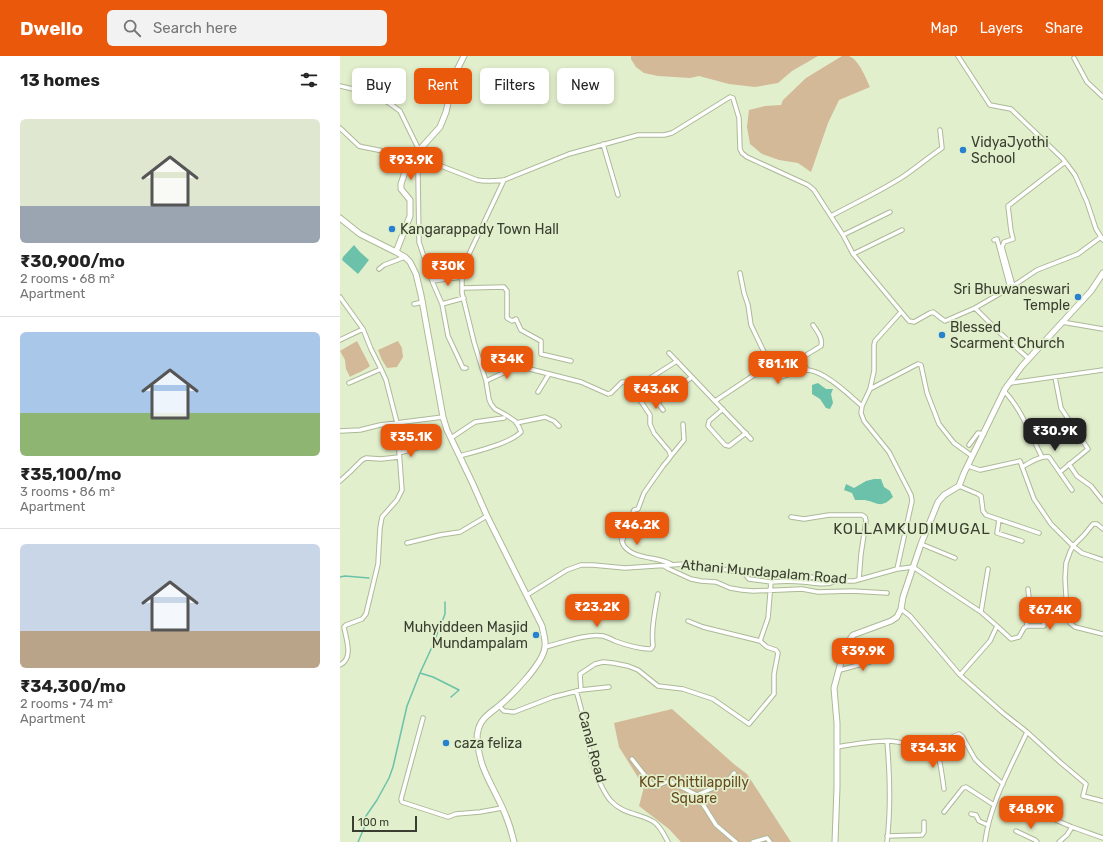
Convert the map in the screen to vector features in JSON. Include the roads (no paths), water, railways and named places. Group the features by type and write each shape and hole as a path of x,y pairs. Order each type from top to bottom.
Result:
{"street":[{"path":"396,252 410,216 410,200 401,189 401,184 408,163 440,127 449,99 449,88 464,56"},
{"path":"340,128 359,146 415,156 477,180 493,181 504,180 569,154 603,144 638,135 664,135 672,133 730,97 733,98 739,118 740,149 742,153 747,157 808,184 814,190 853,254 909,321 914,322 930,312 933,312 945,321 975,308 1012,287 1037,270 1078,254 1102,239 1096,229 1087,202 1075,175 1063,158 1011,109 990,105 958,56"},
{"path":"1074,58 1087,82 1103,97"},
{"path":"340,86 370,93 389,103 400,111 419,150"},
{"path":"831,216 904,176 942,148 940,130"},
{"path":"603,144 618,195"},
{"path":"415,156 418,174 419,242 432,282 442,304 448,336 463,368 466,368"},
{"path":"1000,247 1004,242 1013,239 1008,206 1065,162"},
{"path":"460,456 494,446 521,432 516,423 495,408 489,399 486,381 474,342 464,298 462,277 462,264 470,254 504,180"},
{"path":"843,236 890,212"},
{"path":"340,218 360,234 405,257 410,262 416,274 423,302 443,417 447,430 487,516 535,615 542,626 545,647 539,661 515,691 487,715 478,730 478,749 482,764 488,781 507,818 514,842"},
{"path":"418,229 432,228 440,229 446,232"},
{"path":"853,254 902,230"},
{"path":"994,240 997,239 1012,287"},
{"path":"379,269 384,265 405,257"},
{"path":"740,273 748,305 751,325 775,376 777,377 808,370 828,378 862,406"},
{"path":"835,842 837,724 834,688 846,647 853,634 891,621 897,617 901,609 903,597 921,544 938,502 944,495 959,486 1004,391 1022,366 1091,291 1103,273"},
{"path":"432,282 462,277"},
{"path":"463,288 504,287 507,291 507,318 512,322 516,319 521,330 541,341 541,354 571,360"},
{"path":"442,304 464,298"},
{"path":"340,665 345,661 348,651 344,627 362,619 366,614 378,564 382,517 385,512 392,507 402,490 397,423 390,393 363,329 341,300"},
{"path":"414,304 423,302"},
{"path":"975,308 1029,359"},
{"path":"897,569 912,501 911,495 889,452 864,421 861,412 862,406 870,389 874,371 875,341 901,312"},
{"path":"1062,322 1103,329"},
{"path":"808,370 803,362 803,357 822,344 813,325"},
{"path":"340,340 363,329"},
{"path":"669,353 751,439"},
{"path":"633,389 677,361"},
{"path":"870,389 918,364 921,365 927,393 939,424 954,443 972,456"},
{"path":"486,381 518,366 582,382 608,394 622,382 626,382 633,389 650,415 650,424 654,433 669,451 671,456"},
{"path":"715,401 769,366"},
{"path":"349,383 381,369"},
{"path":"1010,383 1103,370"},
{"path":"538,392 549,374"},
{"path":"658,402 692,377"},
{"path":"1055,377 1061,408 1088,449 1060,472"},
{"path":"643,383 663,410"},
{"path":"1004,391 1016,406 1042,457"},
{"path":"723,409 709,420 708,426 725,445 729,446 746,433"},
{"path":"340,431 360,430 380,425 443,417"},
{"path":"516,423 545,417 554,421 559,426"},
{"path":"451,438 475,422 504,418"},
{"path":"622,542 634,510 638,509 644,493 684,440 683,424"},
{"path":"969,445 978,433 984,434"},
{"path":"340,481 366,458 381,459 399,455 420,447"},
{"path":"1022,467 1042,457 1049,457 1072,490"},
{"path":"968,466 980,470 1020,461 1034,499 1051,524 1082,553 1103,560"},
{"path":"1069,464 1077,476 1091,486 1103,501"},
{"path":"959,486 978,494 982,499 984,513 986,515 1039,533"},
{"path":"791,517 804,519 829,515 862,515 865,517 866,521 861,548 859,579"},
{"path":"407,543 440,534 460,532 487,516"},
{"path":"614,516 619,521 622,542 625,547 635,554 665,561 671,564"},
{"path":"999,520 997,534 1022,541"},
{"path":"1103,529 1097,524 1093,524 1073,546 1066,563 1065,571 1067,614 1070,623 1075,628 1103,634"},
{"path":"921,544 955,558"},
{"name":"Athani Mundapalam Road","path":"526,595 567,570 593,565 625,568 685,564 743,573 773,576 804,576 836,581 854,580 897,569 913,567"},
{"path":"664,566 691,579 716,582 730,588 742,590 802,589 818,592 852,591 887,593"},
{"path":"913,567 981,612 1011,639 1019,637 1024,628 1027,626 1044,626 1043,616 1047,614 1067,614"},
{"path":"981,612 988,569"},
{"path":"743,573 747,575 749,579 771,582 794,581 823,584 836,581"},
{"path":"760,641 768,618 771,582"},
{"path":"1027,626 1025,610 1028,598 1028,589"},
{"path":"545,647 576,639 605,636 634,647 651,649 653,646 652,637 658,594"},
{"path":"901,609 910,616 960,675 1086,784 1083,796 1103,800"},
{"path":"581,690 580,674 595,664 603,662 628,666 638,670 658,686 683,689 712,699 749,724 774,694 774,679 778,653 776,650 767,647 760,641 703,627 688,621"},
{"path":"960,675 990,641 998,626"},
{"path":"840,670 881,659"},
{"path":"499,706 504,711 514,712 553,697 581,690 609,687"},
{"name":"Canal Road","path":"576,691 592,760 599,781 610,800 618,808 655,822 661,829 668,842"},
{"path":"423,718 401,799 402,802 448,817 456,814 502,808"},
{"path":"985,842 994,805 1027,732"},
{"path":"837,747 887,741 923,746 936,745 943,743 959,734 962,736 981,765 1003,784"},
{"path":"886,842 890,781 887,741"},
{"path":"936,745 944,789"},
{"path":"632,759 654,787 669,782 697,795 716,825 736,842"},
{"path":"697,795 727,782 734,773"},
{"path":"944,812 963,788 966,787 994,805"},
{"path":"1016,803 1072,827 1103,838"},
{"path":"971,814 976,815 979,821 988,825"},
{"path":"887,836 922,835 924,832 924,822"},
{"path":"1059,842 1067,835 1072,827"},
{"path":"1016,831 1037,842"},
{"path":"753,842 767,838 770,842"}],"water":[{"path":"354,245 369,260 358,274 342,260"},
{"path":"818,383 826,389 833,389 831,394 833,403 830,409 826,408 820,399 812,394 812,385"},
{"path":"881,479 884,487 890,491 893,497 889,501 879,504 865,500 855,500 852,493 844,490 846,484 854,488 866,481"}],"waterway":[{"path":"340,577 369,578"},
{"path":"420,673 445,614 445,602"},
{"path":"358,842 365,826 366,816 389,778 393,767 407,706 420,673 433,677 459,690 451,697"}],"place":[{"name":"VidyaJyothi School","path":"963,150"},
{"name":"Kangarappady Town Hall","path":"392,229"},
{"name":"Sri Bhuwaneswari Temple","path":"1078,297"},
{"name":"Blessed Scarment Church","path":"942,335"},
{"name":"Muhyiddeen Masjid Mundampalam","path":"536,635"},
{"name":"caza feliza","path":"446,743"}],"district":[{"name":"KOLLAMKUDIMUGAL","path":"912,529"}],"park label":[{"name":"KCF Chittilappilly Square","path":"694,790"}]}
